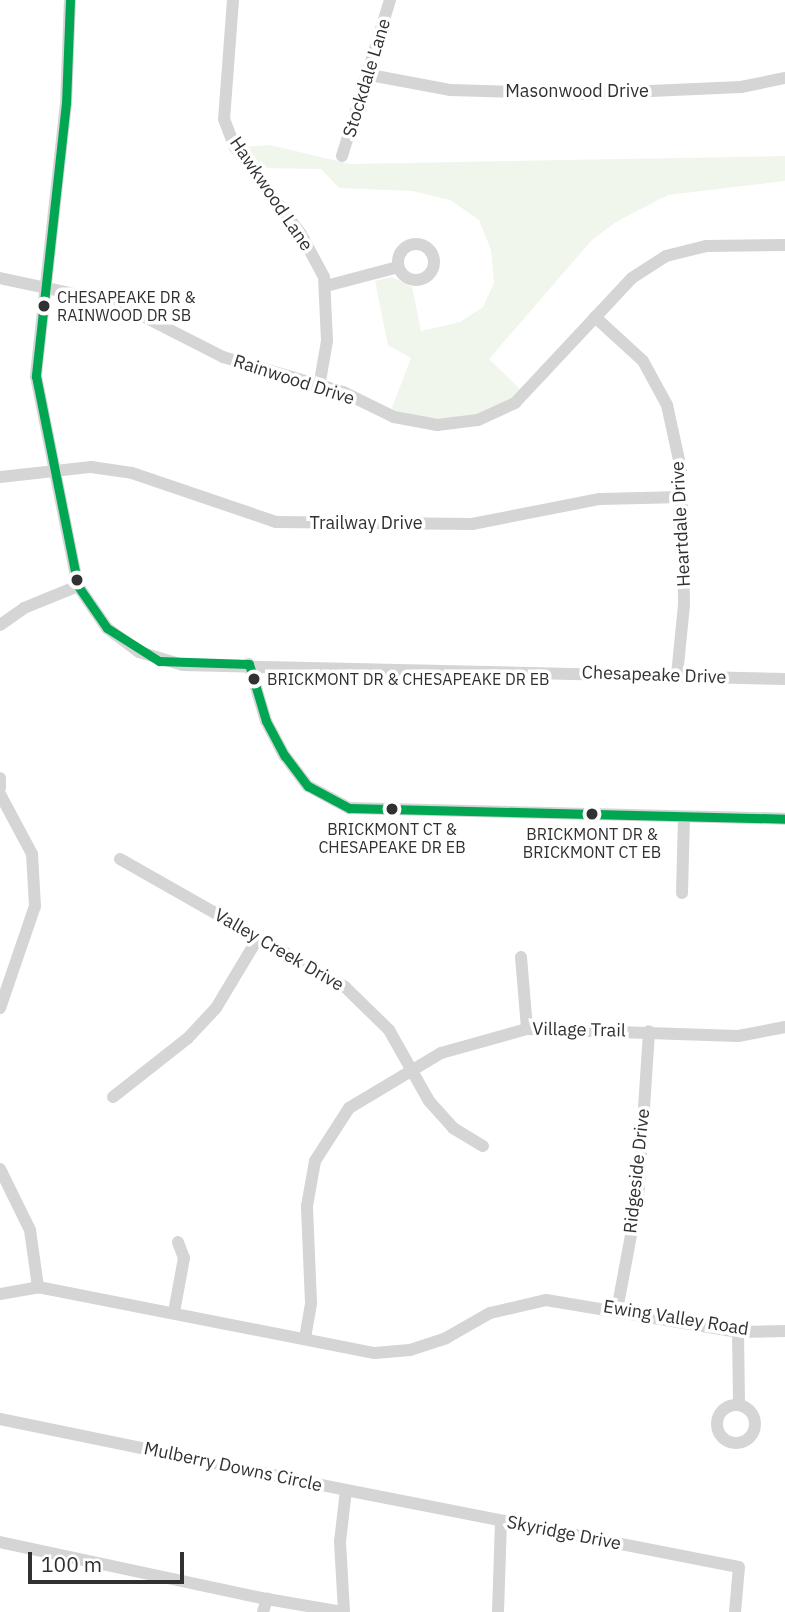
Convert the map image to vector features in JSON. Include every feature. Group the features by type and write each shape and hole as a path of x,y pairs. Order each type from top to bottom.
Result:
{"street":[{"name":"Chesapeake Drive","path":"70,0 66,103 36,376 78,586 107,628 159,661 785,679"},
{"name":"Hawkwood Lane","path":"233,0 224,119 235,147 301,234 326,286 327,341 319,387"},
{"name":"Stockdale Lane","path":"342,156 370,75 390,0"},
{"name":"Masonwood Drive","path":"370,75 450,90 583,94 741,87 785,78"},
{"name":"Rainwood Drive","path":"0,278 117,303 223,357 319,387 394,418 437,425 478,420 515,403 632,278 666,256 706,246 785,246"},
{"path":"326,286 398,267"},
{"name":"Heartdale Drive","path":"595,317 643,361 667,405 682,497 684,605 677,675"},
{"name":"Trailway Drive","path":"0,477 91,467 132,473 276,522 472,524 600,499 682,497"},
{"path":"0,625 24,608 78,586"},
{"path":"249,664 265,721 285,757 329,802 379,813 785,819"},
{"path":"0,778 0,788"},
{"path":"0,794 32,855 35,906 0,1009"},
{"path":"682,893 684,818"},
{"name":"Valley Creek Drive","path":"120,859 345,987 389,1030 411,1070 453,1128 483,1146"},
{"path":"113,1097 188,1038 216,1008 258,938"},
{"path":"521,957 527,1029"},
{"name":"Village Trail","path":"306,1338 311,1303 307,1206 315,1161 349,1108 441,1053 527,1029 738,1036 785,1027"},
{"name":"Ridgeside Drive","path":"617,1310 638,1198 649,1031"},
{"path":"0,1169 30,1230 38,1287 0,1294"},
{"path":"174,1312 184,1258 178,1242"},
{"name":"Ewing Valley Road","path":"38,1287 374,1353 410,1350 518,1303 567,1300 738,1332 785,1331"},
{"path":"738,1332 739,1405"},
{"name":"Mulberry Downs Circle","path":"0,1419 346,1490 340,1542 343,1612"},
{"name":"Skyridge Drive","path":"346,1490 739,1567 735,1612"},
{"path":"498,1612 500,1521"},
{"path":"0,1542 265,1606 343,1612"}],"shaded area":[{"path":"270,145 350,164 785,156 785,181 668,195 616,222 592,240 489,359 520,389 514,397 472,417 440,421 391,410 411,358 388,345 375,281 392,277 412,287 421,331 460,322 483,307 494,283 491,250 479,220 450,200 412,191 339,188 321,169 256,168 242,147"}],"transit line":[{"path":"70,0 66,103 36,376 78,586 107,628 159,661 249,664 266,721 285,756 308,786 349,808 785,819"}],"place":[{"name":"CHESAPEAKE DR & RAINWOOD DR SB","path":"44,306"},
{"name":"BRICKMONT DR & CHESAPEAKE DR EB","path":"254,679"},
{"name":"BRICKMONT CT & CHESAPEAKE DR EB","path":"392,809"},
{"name":"BRICKMONT DR & BRICKMONT CT EB","path":"592,814"}]}
